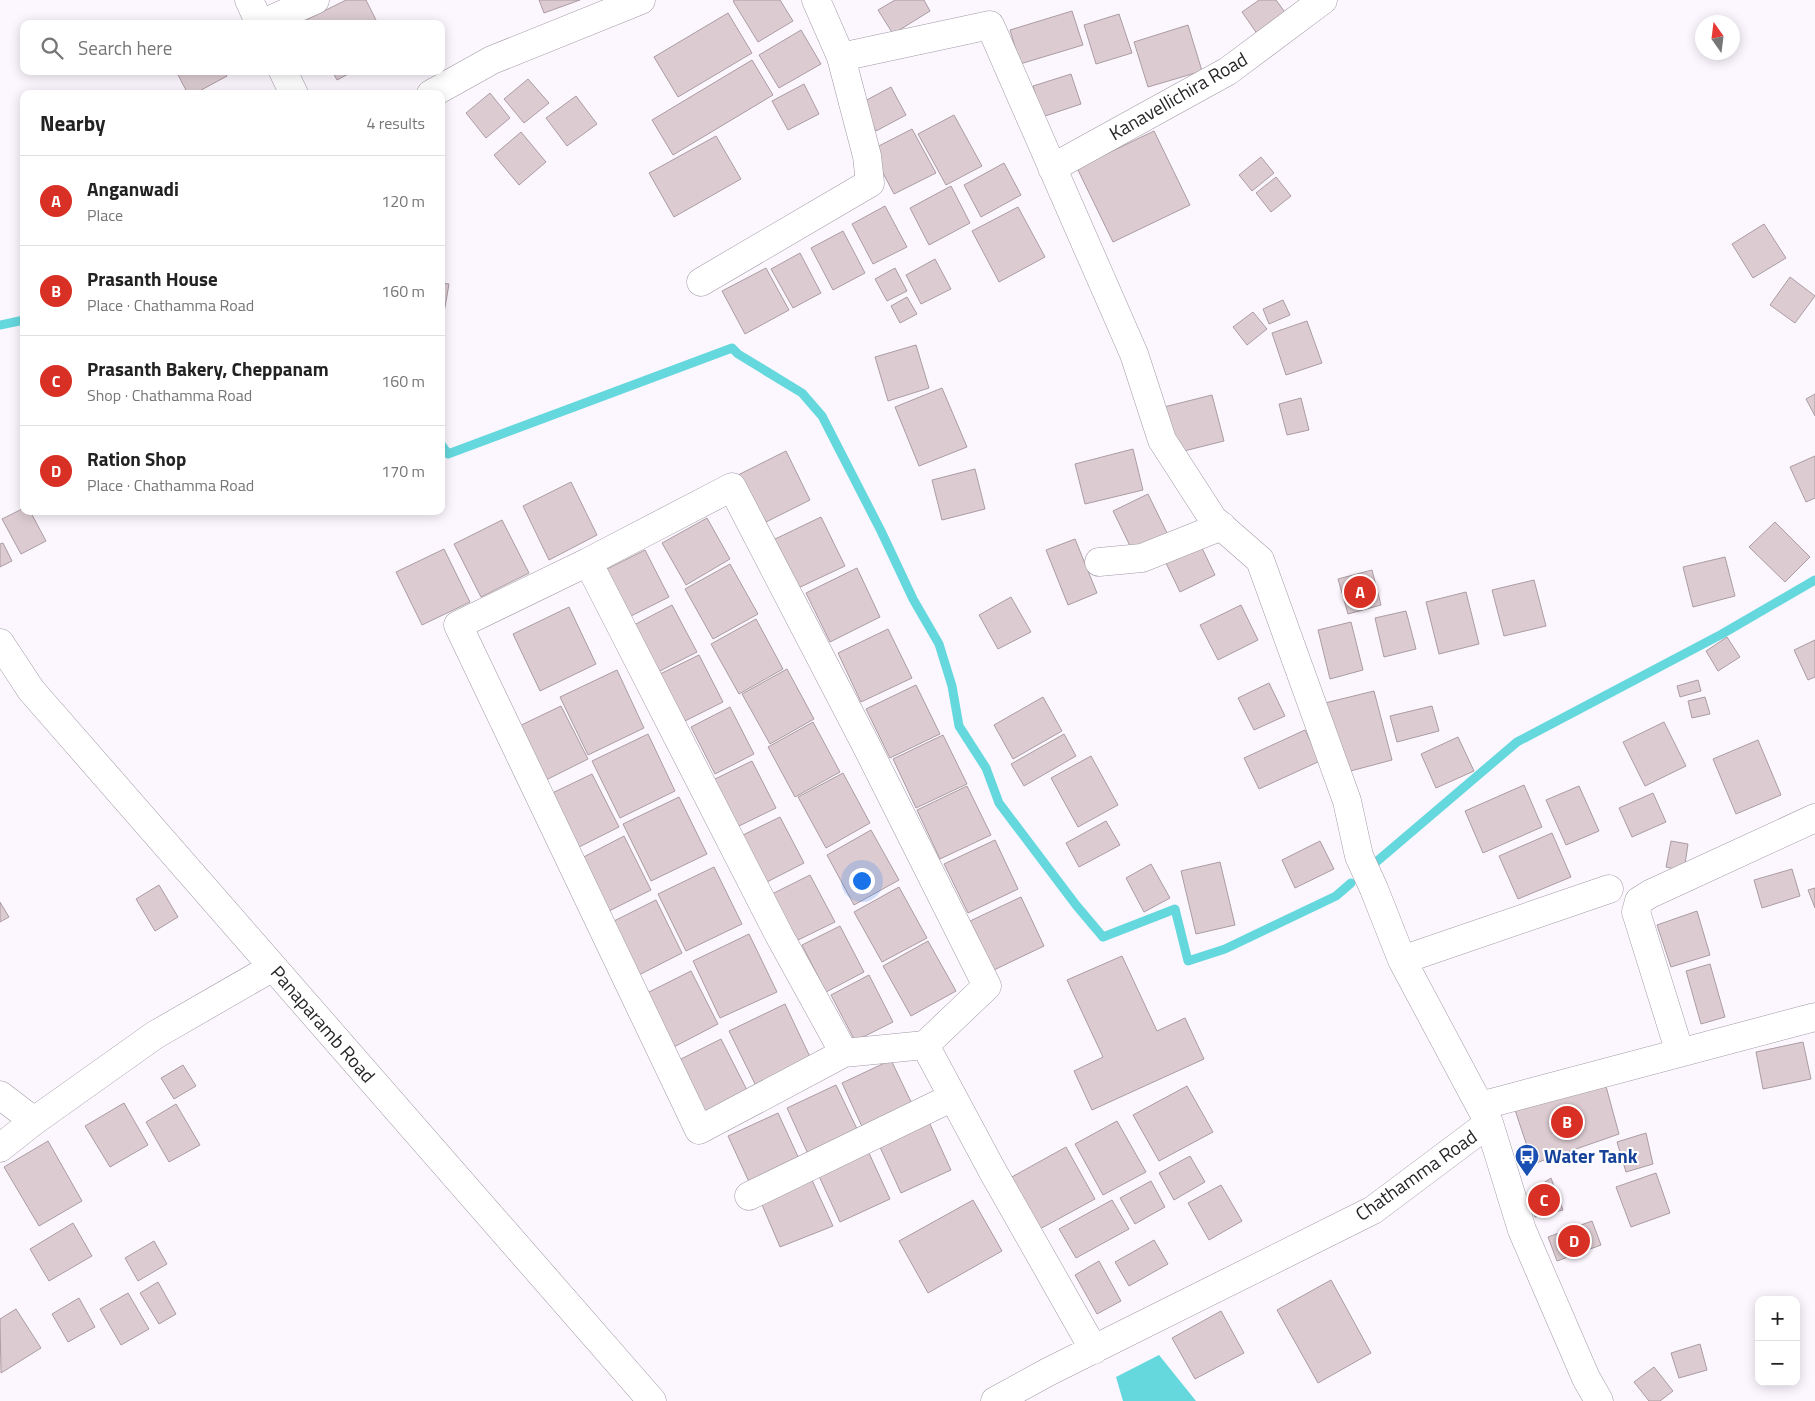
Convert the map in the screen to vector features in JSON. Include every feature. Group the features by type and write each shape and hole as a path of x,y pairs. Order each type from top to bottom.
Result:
{"street":[{"path":"250,0 259,20"},
{"path":"270,20 315,0"},
{"path":"438,90 492,60 641,0"},
{"path":"701,282 870,183 867,156 841,56 816,0"},
{"name":"Kanavellichira Road","path":"1052,168 1228,72 1323,0"},
{"path":"841,56 990,25 1134,354 1162,440 1214,519 1260,560 1347,801 1359,856 1402,960 1484,1114 1680,1053 1815,1017"},
{"path":"285,75 292,90"},
{"path":"732,487 866,745 987,986 925,1045 844,1053 699,1130 458,625 588,562 732,487"},
{"path":"1099,562 1142,558 1222,526"},
{"path":"588,562 779,934 844,1053"},
{"name":"Panaparamb Road","path":"0,643 31,690 652,1401"},
{"path":"1680,1053 1636,912 1639,901 1650,894 1815,818"},
{"path":"1402,960 1609,888"},
{"path":"0,1148 34,1121 155,1035 273,967"},
{"path":"925,1045 997,1179 1094,1350"},
{"path":"0,1095 34,1121"},
{"path":"749,1196 953,1097"},
{"name":"Chathamma Road","path":"995,1401 1028,1393 1094,1350 1373,1210 1484,1114 1522,1230 1586,1378 1599,1401"}],"water":[{"path":"1159,1355 1196,1401 1123,1401 1116,1377"}],"building":[{"path":"346,0 366,0 376,20 306,20"},
{"path":"539,0 580,0 544,13"},
{"path":"780,0 793,21 758,42 733,1"},
{"path":"895,0 924,0 930,11 893,34 878,10"},
{"path":"1259,0 1276,0 1287,15 1258,35 1242,12"},
{"path":"1072,11 1083,45 1020,64 1010,30"},
{"path":"728,13 752,53 678,97 654,57"},
{"path":"1119,14 1132,53 1096,64 1084,25"},
{"path":"1188,25 1202,71 1148,87 1134,42"},
{"path":"801,30 821,64 779,88 759,55"},
{"path":"752,60 773,95 673,155 652,120"},
{"path":"1071,74 1081,104 1042,117 1033,86"},
{"path":"178,75 227,76 201,90 186,90"},
{"path":"334,75 346,75 337,80"},
{"path":"528,79 549,103 524,123 504,99"},
{"path":"804,84 819,114 788,130 772,101"},
{"path":"891,87 906,115 876,131 861,103"},
{"path":"490,93 510,118 486,138 466,113"},
{"path":"576,96 597,124 567,146 546,118"},
{"path":"954,115 982,166 946,185 918,134"},
{"path":"912,129 936,173 894,194 871,150"},
{"path":"1154,131 1190,205 1113,242 1077,168"},
{"path":"521,132 546,162 519,185 494,155"},
{"path":"716,136 741,179 674,217 649,173"},
{"path":"1261,157 1274,173 1252,191 1239,175"},
{"path":"1004,163 1021,195 981,217 964,185"},
{"path":"1276,177 1291,196 1271,212 1256,193"},
{"path":"951,186 970,223 929,245 910,208"},
{"path":"885,206 907,247 873,264 852,224"},
{"path":"1018,207 1045,257 999,282 972,231"},
{"path":"1764,224 1786,258 1753,278 1732,244"},
{"path":"843,231 865,273 833,290 811,248"},
{"path":"800,253 821,293 793,308 771,269"},
{"path":"935,259 951,289 921,304 906,275"},
{"path":"766,268 789,310 745,334 722,291"},
{"path":"895,268 907,291 887,301 875,279"},
{"path":"1790,277 1815,296 1795,323 1770,305"},
{"path":"445,284 449,284 445,307"},
{"path":"907,297 917,314 900,323 891,306"},
{"path":"1283,300 1290,315 1269,324 1263,309"},
{"path":"1253,312 1267,329 1247,345 1233,327"},
{"path":"1307,321 1322,363 1286,375 1272,333"},
{"path":"916,345 929,388 888,401 875,357"},
{"path":"942,388 967,447 919,466 895,407"},
{"path":"1815,394 1815,416 1806,399"},
{"path":"1212,395 1224,441 1176,453 1164,407"},
{"path":"1301,398 1309,430 1287,435 1279,404"},
{"path":"1133,449 1143,490 1085,504 1075,464"},
{"path":"786,451 810,500 760,525 736,476"},
{"path":"1815,456 1815,498 1806,502 1790,467"},
{"path":"975,469 985,509 942,520 932,480"},
{"path":"571,482 597,535 549,560 523,506"},
{"path":"1148,494 1168,535 1133,552 1113,511"},
{"path":"20,510 20,515 32,515 46,541 21,554 2,519"},
{"path":"821,517 845,566 794,590 771,541"},
{"path":"707,518 730,559 686,585 662,543"},
{"path":"502,520 529,573 481,597 454,544"},
{"path":"1775,522 1810,557 1785,582 1749,547"},
{"path":"1075,539 1097,593 1068,605 1046,550"},
{"path":"3,543 12,561 0,567 0,544"},
{"path":"1200,544 1215,575 1180,592 1165,561"},
{"path":"444,549 470,602 422,625 396,572"},
{"path":"645,550 669,597 631,616 607,569"},
{"path":"1725,557 1735,596 1693,607 1683,567"},
{"path":"730,564 758,614 713,639 685,589"},
{"path":"857,568 880,617 830,642 806,593"},
{"path":"1372,570 1381,605 1348,614 1338,579"},
{"path":"1534,580 1546,626 1504,636 1492,590"},
{"path":"1466,592 1479,644 1439,654 1426,602"},
{"path":"1011,597 1031,632 998,649 979,615"},
{"path":"672,605 697,652 658,672 634,625"},
{"path":"1241,605 1258,640 1218,660 1200,625"},
{"path":"569,607 596,664 540,691 513,634"},
{"path":"1406,611 1416,649 1384,657 1375,618"},
{"path":"756,619 783,669 739,694 711,644"},
{"path":"1351,622 1363,670 1330,679 1318,630"},
{"path":"888,629 912,678 861,702 838,653"},
{"path":"1727,637 1740,657 1718,671 1706,651"},
{"path":"1815,640 1815,677 1808,680 1794,650"},
{"path":"699,655 723,702 685,721 660,674"},
{"path":"787,669 814,719 770,744 742,694"},
{"path":"617,670 644,728 588,755 560,697"},
{"path":"1698,680 1701,691 1680,697 1677,686"},
{"path":"1269,683 1285,716 1254,730 1238,698"},
{"path":"916,685 940,734 890,758 866,709"},
{"path":"1374,691 1392,760 1343,773 1325,703"},
{"path":"1043,697 1062,731 1013,759 994,725"},
{"path":"1705,697 1710,714 1692,718 1688,701"},
{"path":"561,706 588,759 540,783 513,729"},
{"path":"1432,706 1439,731 1397,742 1390,716"},
{"path":"730,707 754,754 715,774 691,727"},
{"path":"813,722 840,772 795,797 768,747"},
{"path":"1664,722 1686,766 1645,786 1623,742"},
{"path":"1305,730 1320,761 1259,789 1244,758"},
{"path":"648,734 675,791 620,818 592,761"},
{"path":"1064,734 1076,756 1024,786 1011,764"},
{"path":"943,735 967,784 916,808 893,759"},
{"path":"1458,737 1474,771 1436,788 1421,754"},
{"path":"1758,740 1781,795 1736,814 1713,759"},
{"path":"1091,756 1118,805 1078,827 1051,778"},
{"path":"752,761 776,808 737,827 713,780"},
{"path":"843,773 870,823 826,848 798,797"},
{"path":"592,774 619,827 571,851 544,797"},
{"path":"1524,785 1542,827 1483,853 1465,811"},
{"path":"967,786 991,835 940,859 917,810"},
{"path":"1579,786 1599,831 1566,845 1546,800"},
{"path":"1653,793 1666,822 1632,837 1619,808"},
{"path":"679,797 707,854 651,881 623,824"},
{"path":"780,817 804,863 765,883 741,836"},
{"path":"1106,821 1120,845 1079,867 1066,843"},
{"path":"871,830 899,880 854,905 827,855"},
{"path":"1552,833 1571,877 1518,899 1499,856"},
{"path":"624,836 651,890 603,914 576,861"},
{"path":"995,840 1018,889 968,913 944,864"},
{"path":"1320,841 1334,869 1295,888 1282,860"},
{"path":"1671,841 1688,844 1684,871 1666,867"},
{"path":"1220,862 1235,925 1196,934 1181,871"},
{"path":"1151,864 1170,898 1144,912 1126,878"},
{"path":"714,867 742,924 686,951 658,894"},
{"path":"1792,869 1800,896 1762,908 1754,880"},
{"path":"810,875 835,922 796,941 772,894"},
{"path":"159,885 178,917 155,931 136,899"},
{"path":"899,887 927,938 882,962 854,912"},
{"path":"1815,888 1815,908 1808,890"},
{"path":"1021,897 1044,946 994,970 970,921"},
{"path":"656,900 682,953 635,977 608,924"},
{"path":"0,902 9,917 0,922"},
{"path":"1697,911 1710,955 1671,967 1657,925"},
{"path":"840,926 864,972 826,992 802,945"},
{"path":"749,934 777,992 720,1018 693,961"},
{"path":"928,941 956,991 911,1016 883,966"},
{"path":"1122,956 1157,1031 1185,1018 1204,1059 1092,1110 1074,1071 1103,1057 1067,980"},
{"path":"1710,964 1725,1017 1701,1024 1686,971"},
{"path":"691,971 718,1024 670,1049 643,995"},
{"path":"869,975 893,1022 855,1041 831,995"},
{"path":"785,1004 812,1061 757,1088 729,1031"},
{"path":"721,1039 748,1092 698,1116 673,1063"},
{"path":"1803,1042 1811,1079 1763,1089 1756,1052"},
{"path":"891,1060 914,1108 864,1131 842,1083"},
{"path":"183,1065 196,1086 174,1099 161,1078"},
{"path":"1604,1079 1619,1134 1533,1164 1515,1110"},
{"path":"836,1085 859,1133 809,1156 787,1108"},
{"path":"1187,1086 1213,1132 1159,1161 1133,1115"},
{"path":"124,1103 148,1145 110,1167 85,1126"},
{"path":"176,1104 200,1145 169,1162 146,1122"},
{"path":"778,1113 800,1161 750,1184 728,1136"},
{"path":"1117,1121 1146,1172 1103,1195 1075,1144"},
{"path":"929,1122 951,1170 901,1193 879,1145"},
{"path":"1646,1133 1653,1164 1626,1172 1617,1142"},
{"path":"48,1141 82,1201 39,1226 4,1167"},
{"path":"1066,1147 1095,1199 1038,1230 1010,1178"},
{"path":"868,1151 890,1199 840,1222 818,1174"},
{"path":"1190,1156 1205,1182 1174,1200 1159,1173"},
{"path":"1656,1173 1670,1213 1631,1227 1616,1187"},
{"path":"811,1178 833,1226 780,1247 760,1200"},
{"path":"1551,1178 1563,1210 1535,1217 1527,1194"},
{"path":"1151,1181 1165,1207 1135,1224 1120,1198"},
{"path":"1221,1185 1242,1221 1209,1240 1188,1203"},
{"path":"973,1200 1002,1251 928,1293 899,1241"},
{"path":"1112,1200 1129,1229 1076,1258 1059,1229"},
{"path":"1592,1221 1601,1245 1557,1261 1548,1237"},
{"path":"73,1223 92,1256 49,1281 30,1249"},
{"path":"1154,1240 1168,1264 1129,1286 1115,1262"},
{"path":"154,1241 167,1264 138,1281 125,1258"},
{"path":"1099,1261 1121,1301 1097,1314 1075,1275"},
{"path":"1331,1280 1371,1353 1318,1383 1277,1310"},
{"path":"158,1282 176,1314 159,1324 140,1293"},
{"path":"128,1293 149,1329 121,1345 100,1309"},
{"path":"79,1298 95,1327 68,1342 52,1314"},
{"path":"16,1309 41,1348 1,1373 0,1319"},
{"path":"1221,1311 1244,1353 1195,1379 1172,1338"},
{"path":"1700,1344 1707,1370 1679,1378 1671,1353"},
{"path":"1654,1367 1673,1391 1660,1401 1649,1401 1634,1382"}],"waterway":[{"path":"0,325 20,321"},
{"path":"445,450 448,454 732,348 738,354 802,393 822,416 881,531 913,599 939,644 952,686 959,726 986,768 999,803 1076,905 1103,937 1175,909 1188,961 1225,949 1336,896 1351,883"},
{"path":"1375,863 1517,742 1722,634 1815,580"}],"place":[{"name":"Anganwadi","path":"1360,592"},
{"name":"Prasanth House","path":"1567,1122"},
{"name":"Water Tank","path":"1527,1177"},
{"name":"Prasanth Bakery, Cheppanam","path":"1544,1200"},
{"name":"Ration Shop","path":"1574,1241"}]}
